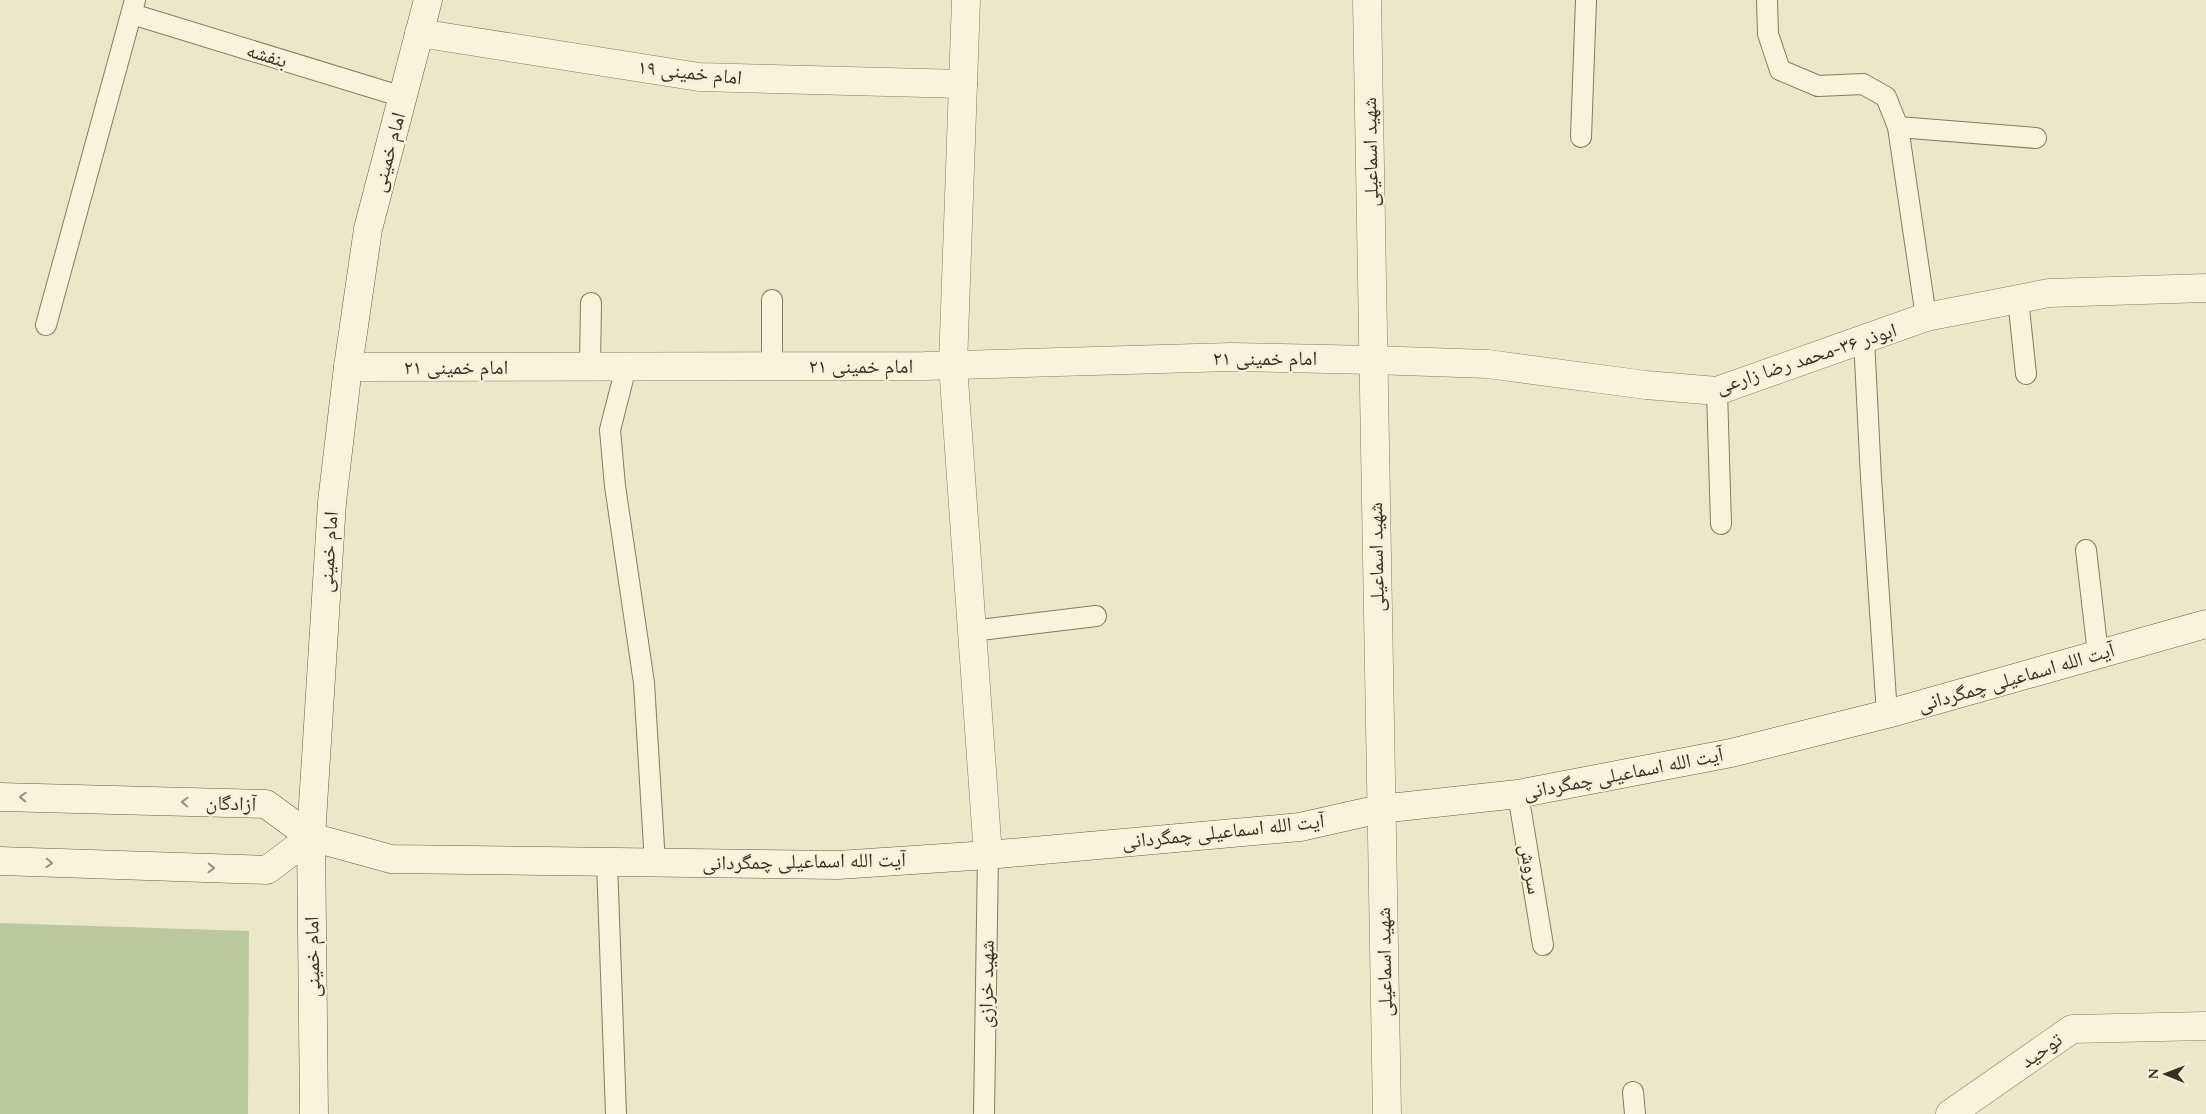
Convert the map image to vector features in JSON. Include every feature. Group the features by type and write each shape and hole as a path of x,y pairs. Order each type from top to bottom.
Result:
{"street":[{"name":"امام خمینی","path":"314,1114 310,837 332,502 348,367 368,228 428,0"},
{"path":"966,0 953,365 988,855"},
{"name":"شهید اسماعیلی","path":"1367,0 1380,809 1387,1114"},
{"name":"امام خمینی ۱۹","path":"419,33 699,76 963,84"},
{"name":"ابوذر ۳۶-محمد رضا زارعی","path":"1373,360 1488,364 1646,385 1717,391 1926,317 2049,293 2206,288"},
{"name":"امام خمینی ۲۱","path":"348,367 953,365 1231,357 1373,360"},
{"name":"آیت الله اسماعیلی چمگردانی","path":"310,837 391,859 838,865 988,855 1300,827 1380,809 1518,794 1731,753 1887,714 2206,624"},
{"name":"آزادگان","path":"0,797 266,804 310,837"},
{"path":"0,861 267,870 310,837"},
{"name":"توحید","path":"1950,1114 2072,1029 2206,1026"}],"lane":[{"path":"1581,137 1586,0"},
{"path":"1767,0 1768,34 1780,70 1818,86 1863,84 1886,97 1898,127 1926,317"},
{"path":"46,326 133,7"},
{"name":"بنفشه","path":"133,7 403,97"},
{"path":"1898,127 2036,138"},
{"path":"2018,299 2026,374"},
{"path":"772,300 772,366"},
{"path":"590,366 591,303"},
{"path":"1864,339 1871,478 1887,714"},
{"path":"626,367 610,430 615,486 644,683 655,862"},
{"path":"1717,391 1721,524"},
{"path":"2086,550 2098,654"},
{"path":"972,631 1096,616"},
{"name":"سروش","path":"1518,794 1543,945"},
{"name":"شهید خرازی","path":"984,1114 988,855"},
{"path":"607,862 616,1114"},
{"path":"1633,1092 1635,1114"}],"green space":[{"path":"0,923 249,931 248,1114 0,1114"}]}
